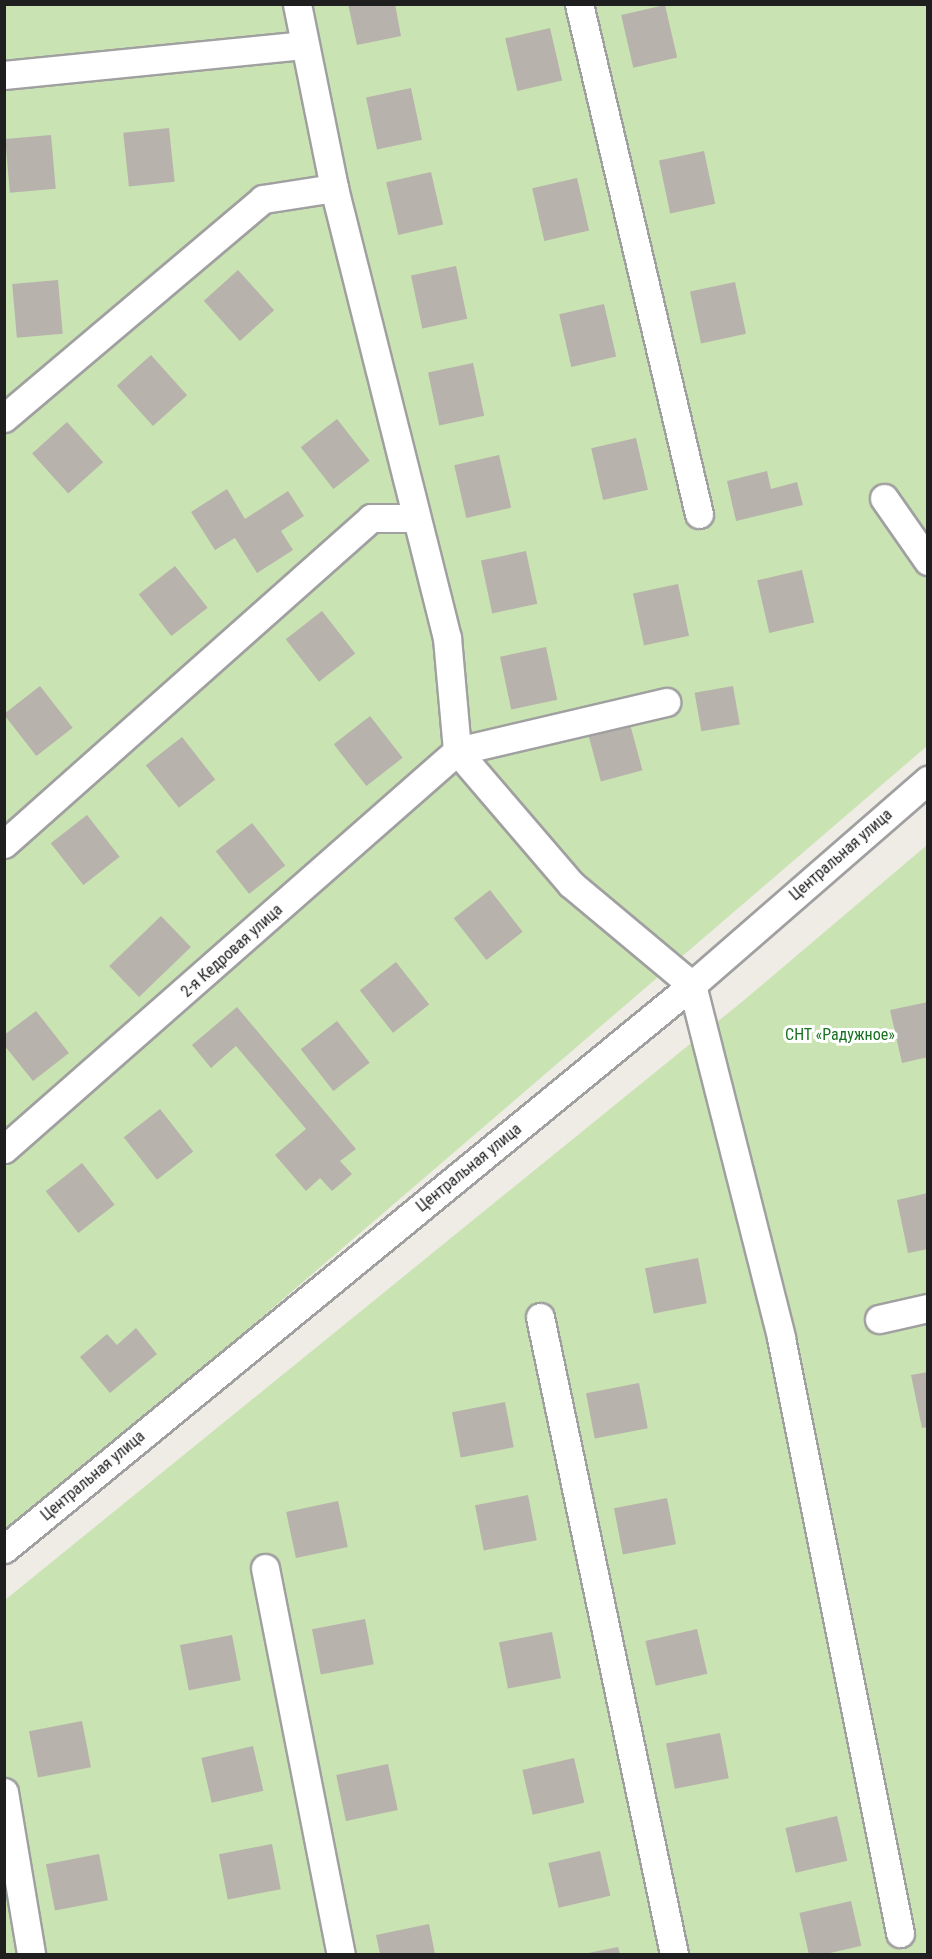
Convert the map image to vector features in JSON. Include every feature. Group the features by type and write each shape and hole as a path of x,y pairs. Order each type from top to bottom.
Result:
{"street":[{"path":"297,4 334,188 447,638 457,751 571,884 692,985 782,1338 900,1933"},
{"path":"579,4 699,514"},
{"path":"4,75 305,45"},
{"path":"4,418 263,199 334,188"},
{"path":"884,498 927,561"},
{"path":"4,844 371,518 416,518"},
{"path":"457,751 666,702"},
{"name":"2-я Кедровая улица","path":"4,1149 457,751"},
{"name":"Центральная улица","path":"4,1550 692,985 927,780"},
{"path":"879,1319 927,1308"},
{"path":"540,1317 674,1954"},
{"path":"265,1568 341,1954"},
{"path":"4,1792 31,1954"}],"green space":[{"path":"5,5 927,5 927,746 5,1538"},
{"name":"СНТ «Радужное»","path":"927,845 927,1954 5,1954 5,1600 743,1001"}],"building":[{"path":"348,4 395,4 401,36 357,45"},
{"path":"665,5 677,58 633,68 621,15"},
{"path":"550,28 562,81 517,91 505,38"},
{"path":"411,88 422,140 377,149 366,98"},
{"path":"169,128 175,182 129,187 123,133"},
{"path":"51,135 56,189 10,193 5,139"},
{"path":"704,151 715,204 670,213 659,161"},
{"path":"431,172 443,225 398,235 386,182"},
{"path":"577,178 589,231 544,241 532,188"},
{"path":"456,266 467,319 422,328 411,276"},
{"path":"238,270 274,310 240,341 204,301"},
{"path":"58,280 63,334 17,338 12,284"},
{"path":"735,282 746,334 701,343 690,292"},
{"path":"604,304 616,357 571,367 559,314"},
{"path":"151,355 187,395 153,426 117,386"},
{"path":"473,363 484,416 439,425 428,373"},
{"path":"337,419 370,461 333,489 301,447"},
{"path":"67,422 103,462 68,494 32,453"},
{"path":"636,438 648,490 603,500 591,448"},
{"path":"499,455 511,508 466,518 454,465"},
{"path":"767,471 771,489 797,482 803,505 736,521 727,481"},
{"path":"227,489 245,519 288,491 304,516 281,531 293,550 257,573 235,538 215,550 191,512"},
{"path":"526,551 537,604 492,613 481,561"},
{"path":"175,566 208,608 171,636 139,594"},
{"path":"802,570 814,623 769,633 757,580"},
{"path":"678,584 689,636 644,645 633,594"},
{"path":"322,611 355,654 319,682 286,639"},
{"path":"546,647 557,700 511,710 500,657"},
{"path":"40,686 73,728 36,756 4,714"},
{"path":"733,686 740,724 701,731 695,693"},
{"path":"370,716 403,758 366,786 334,744"},
{"path":"630,724 642,770 601,781 588,735"},
{"path":"182,737 215,780 179,808 146,765"},
{"path":"87,815 120,857 83,885 51,843"},
{"path":"252,823 285,866 249,894 216,851"},
{"path":"490,890 523,932 486,960 454,918"},
{"path":"161,916 191,947 139,997 109,966"},
{"path":"396,962 429,1005 393,1033 360,990"},
{"path":"928,1002 928,1057 902,1063 890,1010"},
{"path":"237,1007 356,1149 340,1161 352,1174 332,1191 320,1178 306,1191 275,1155 306,1129 236,1046 211,1068 192,1045"},
{"path":"36,1011 69,1053 33,1081 4,1045 4,1035"},
{"path":"337,1021 370,1063 333,1091 301,1049"},
{"path":"160,1109 193,1152 157,1180 124,1137"},
{"path":"82,1163 115,1205 78,1233 46,1191"},
{"path":"928,1193 928,1249 908,1253 897,1200"},
{"path":"698,1258 707,1303 654,1313 645,1268"},
{"path":"136,1328 157,1354 110,1393 80,1357 107,1334 117,1345"},
{"path":"928,1372 928,1427 922,1428 911,1375"},
{"path":"639,1383 648,1428 595,1438 586,1393"},
{"path":"505,1402 514,1447 461,1457 452,1412"},
{"path":"528,1495 537,1540 484,1550 475,1505"},
{"path":"667,1498 676,1544 623,1554 614,1508"},
{"path":"338,1501 348,1547 296,1558 286,1512"},
{"path":"365,1619 374,1664 321,1674 312,1629"},
{"path":"697,1629 707,1674 656,1686 645,1641"},
{"path":"552,1632 561,1678 508,1688 499,1642"},
{"path":"232,1635 241,1680 189,1690 180,1645"},
{"path":"82,1721 91,1767 38,1777 29,1731"},
{"path":"720,1733 729,1778 675,1789 666,1743"},
{"path":"253,1746 263,1791 212,1803 201,1758"},
{"path":"574,1758 584,1803 533,1815 522,1770"},
{"path":"388,1764 398,1810 346,1821 336,1775"},
{"path":"837,1816 847,1861 796,1873 785,1828"},
{"path":"272,1844 281,1889 228,1899 219,1854"},
{"path":"600,1851 610,1896 559,1908 548,1863"},
{"path":"99,1854 108,1900 55,1910 46,1864"},
{"path":"851,1901 861,1946 826,1954 809,1954 799,1913"},
{"path":"429,1924 435,1954 380,1954 376,1935"},
{"path":"618,1947 620,1954 588,1954 588,1953"}]}
